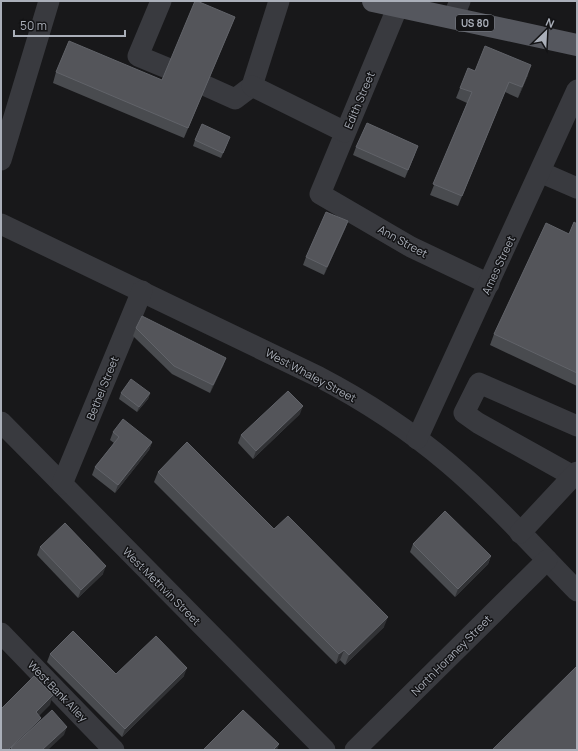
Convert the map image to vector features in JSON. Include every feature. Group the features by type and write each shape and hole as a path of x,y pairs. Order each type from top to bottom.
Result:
{"main road":[{"name":"US 80","path":"373,1 398,6 456,10 577,44"}],"street":[{"path":"1,160 49,1"},
{"path":"160,1 138,56 167,68"},
{"path":"206,86 235,99 252,86 279,1"},
{"name":"Edith Street","path":"320,194 398,6"},
{"path":"252,86 345,132"},
{"name":"Ames Street","path":"417,439 577,90"},
{"path":"540,172 577,188"},
{"name":"Ann Street","path":"320,194 411,247 489,284"},
{"name":"West Whaley Street","path":"1,224 333,384 417,439 459,473 577,591"},
{"name":"Bethel Street","path":"62,484 142,291"},
{"path":"520,534 575,474 478,423 464,413 479,383 577,426"},
{"name":"West Methvin Street","path":"1,422 324,750"},
{"name":"North Horaney Street","path":"355,750 547,560"},
{"name":"West Bank Alley","path":"1,633 114,750"}],"building":[{"path":"195,1 235,17 188,128 56,72 69,41 162,80"},
{"path":"485,46 531,65 522,87 509,82 462,196 433,184 472,92 460,88 468,68 475,71"},
{"path":"367,123 418,146 408,170 356,147"},
{"path":"202,124 230,137 223,153 195,140"},
{"path":"326,212 348,221 327,267 306,257"},
{"path":"574,222 577,224 577,373 494,334 546,223 569,234"},
{"path":"142,316 226,358 213,385 174,366 136,328"},
{"path":"131,379 150,393 139,407 121,393"},
{"path":"288,391 303,406 256,451 241,435"},
{"path":"123,419 152,442 118,485 95,467 119,437 113,432"},
{"path":"187,442 274,529 288,516 388,617 349,655 344,650 339,654 158,472"},
{"path":"445,511 491,556 458,589 413,544"},
{"path":"65,523 106,566 81,590 40,547"},
{"path":"73,631 116,674 156,636 187,668 125,729 50,654"},
{"path":"577,666 577,750 492,750"},
{"path":"34,676 53,695 36,712 41,718 8,750 1,750 1,709"},
{"path":"52,710 67,727 42,750 13,750 11,748"},
{"path":"243,710 279,744 273,750 203,750"}]}
